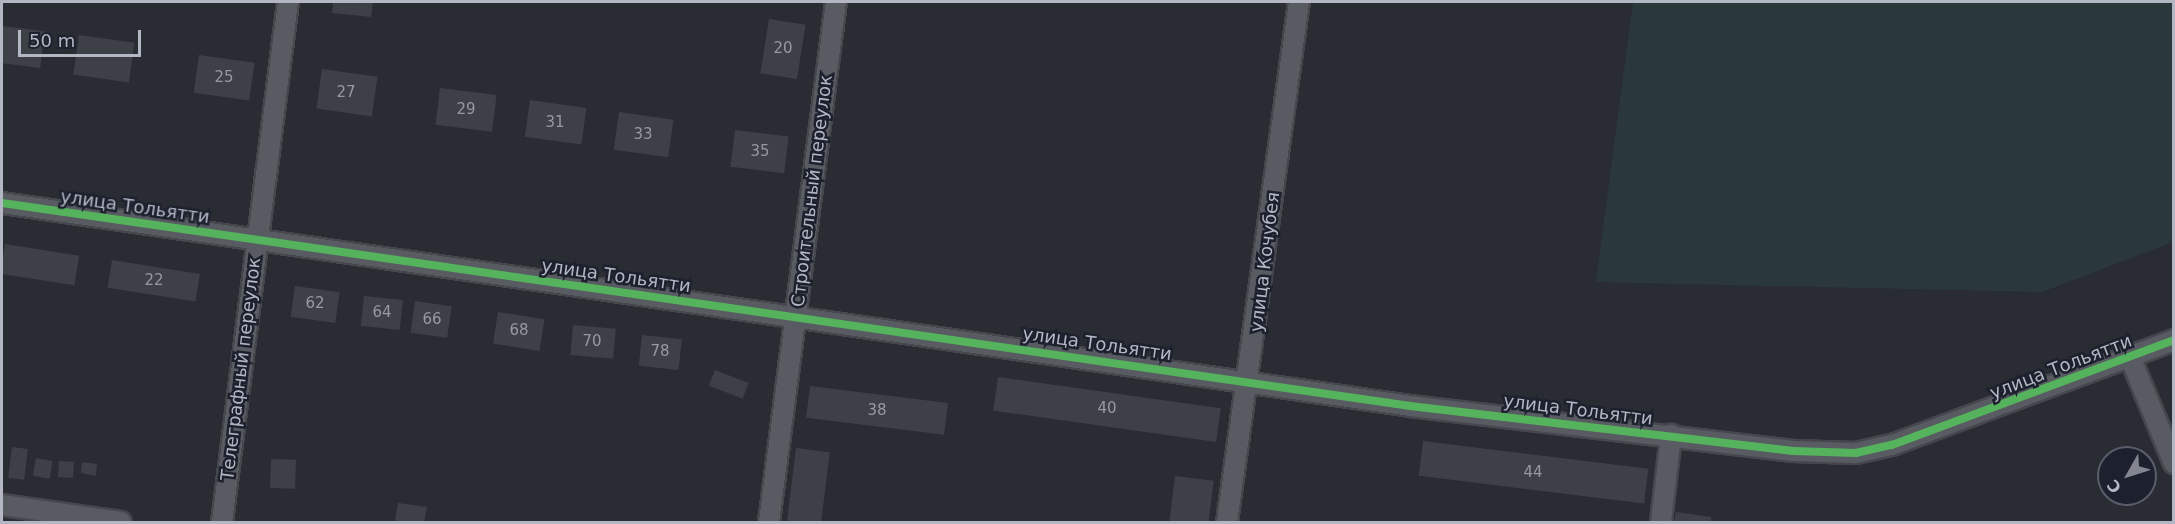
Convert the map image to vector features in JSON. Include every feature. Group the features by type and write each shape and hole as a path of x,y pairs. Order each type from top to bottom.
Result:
{"street":[{"name":"Телеграфный переулок","path":"222,522 288,2"},
{"name":"Строительный переулок","path":"770,522 836,2"},
{"name":"улица Кочубея","path":"1227,522 1250,380 1299,2"},
{"name":"улица Тольятти","path":"2,203 257,241 1250,380 1410,406 1793,451 1856,453 1980,414 2174,340"},
{"path":"2130,357 2174,463"},
{"path":"1661,522 1671,435"},
{"path":"2,505 121,522"}],"shaded area":[{"path":"1633,2 2173,2 2173,242 2042,292 1596,282"}],"building":[{"path":"333,2 373,2 371,17 332,13"},
{"path":"769,19 806,25 797,79 760,73"},
{"path":"2,26 45,31 40,68 2,63"},
{"path":"79,35 134,43 129,82 73,75"},
{"path":"199,55 254,63 249,100 194,93"},
{"path":"322,69 377,77 372,116 316,109"},
{"path":"440,88 497,95 492,132 435,125"},
{"path":"530,100 586,108 581,145 525,137"},
{"path":"619,112 673,120 668,157 614,150"},
{"path":"735,130 789,137 784,173 730,167"},
{"path":"5,244 79,256 74,285 2,274"},
{"path":"112,260 200,274 196,302 108,288"},
{"path":"295,286 340,292 335,323 291,317"},
{"path":"364,296 403,300 400,330 361,326"},
{"path":"415,301 452,306 447,338 411,333"},
{"path":"498,312 544,319 539,351 493,344"},
{"path":"573,325 616,329 613,359 570,355"},
{"path":"642,335 682,339 679,370 639,366"},
{"path":"715,370 749,383 743,399 709,386"},
{"path":"998,377 1221,408 1216,442 993,411"},
{"path":"810,386 948,403 944,435 806,418"},
{"path":"1423,441 1648,469 1644,503 1419,476"},
{"path":"12,447 28,449 24,480 8,478"},
{"path":"796,448 830,452 821,522 787,522"},
{"path":"36,458 53,461 50,479 33,476"},
{"path":"271,459 296,460 295,489 270,488"},
{"path":"59,461 74,462 73,478 58,477"},
{"path":"82,462 97,464 96,476 81,473"},
{"path":"1175,476 1214,481 1209,522 1169,522"},
{"path":"398,503 427,507 424,522 395,521"},
{"path":"1676,512 1711,517 1711,522 1674,522"}],"cycle path":[{"path":"2,203 1410,406 1793,451 1856,453 1892,445 2174,340"}]}
